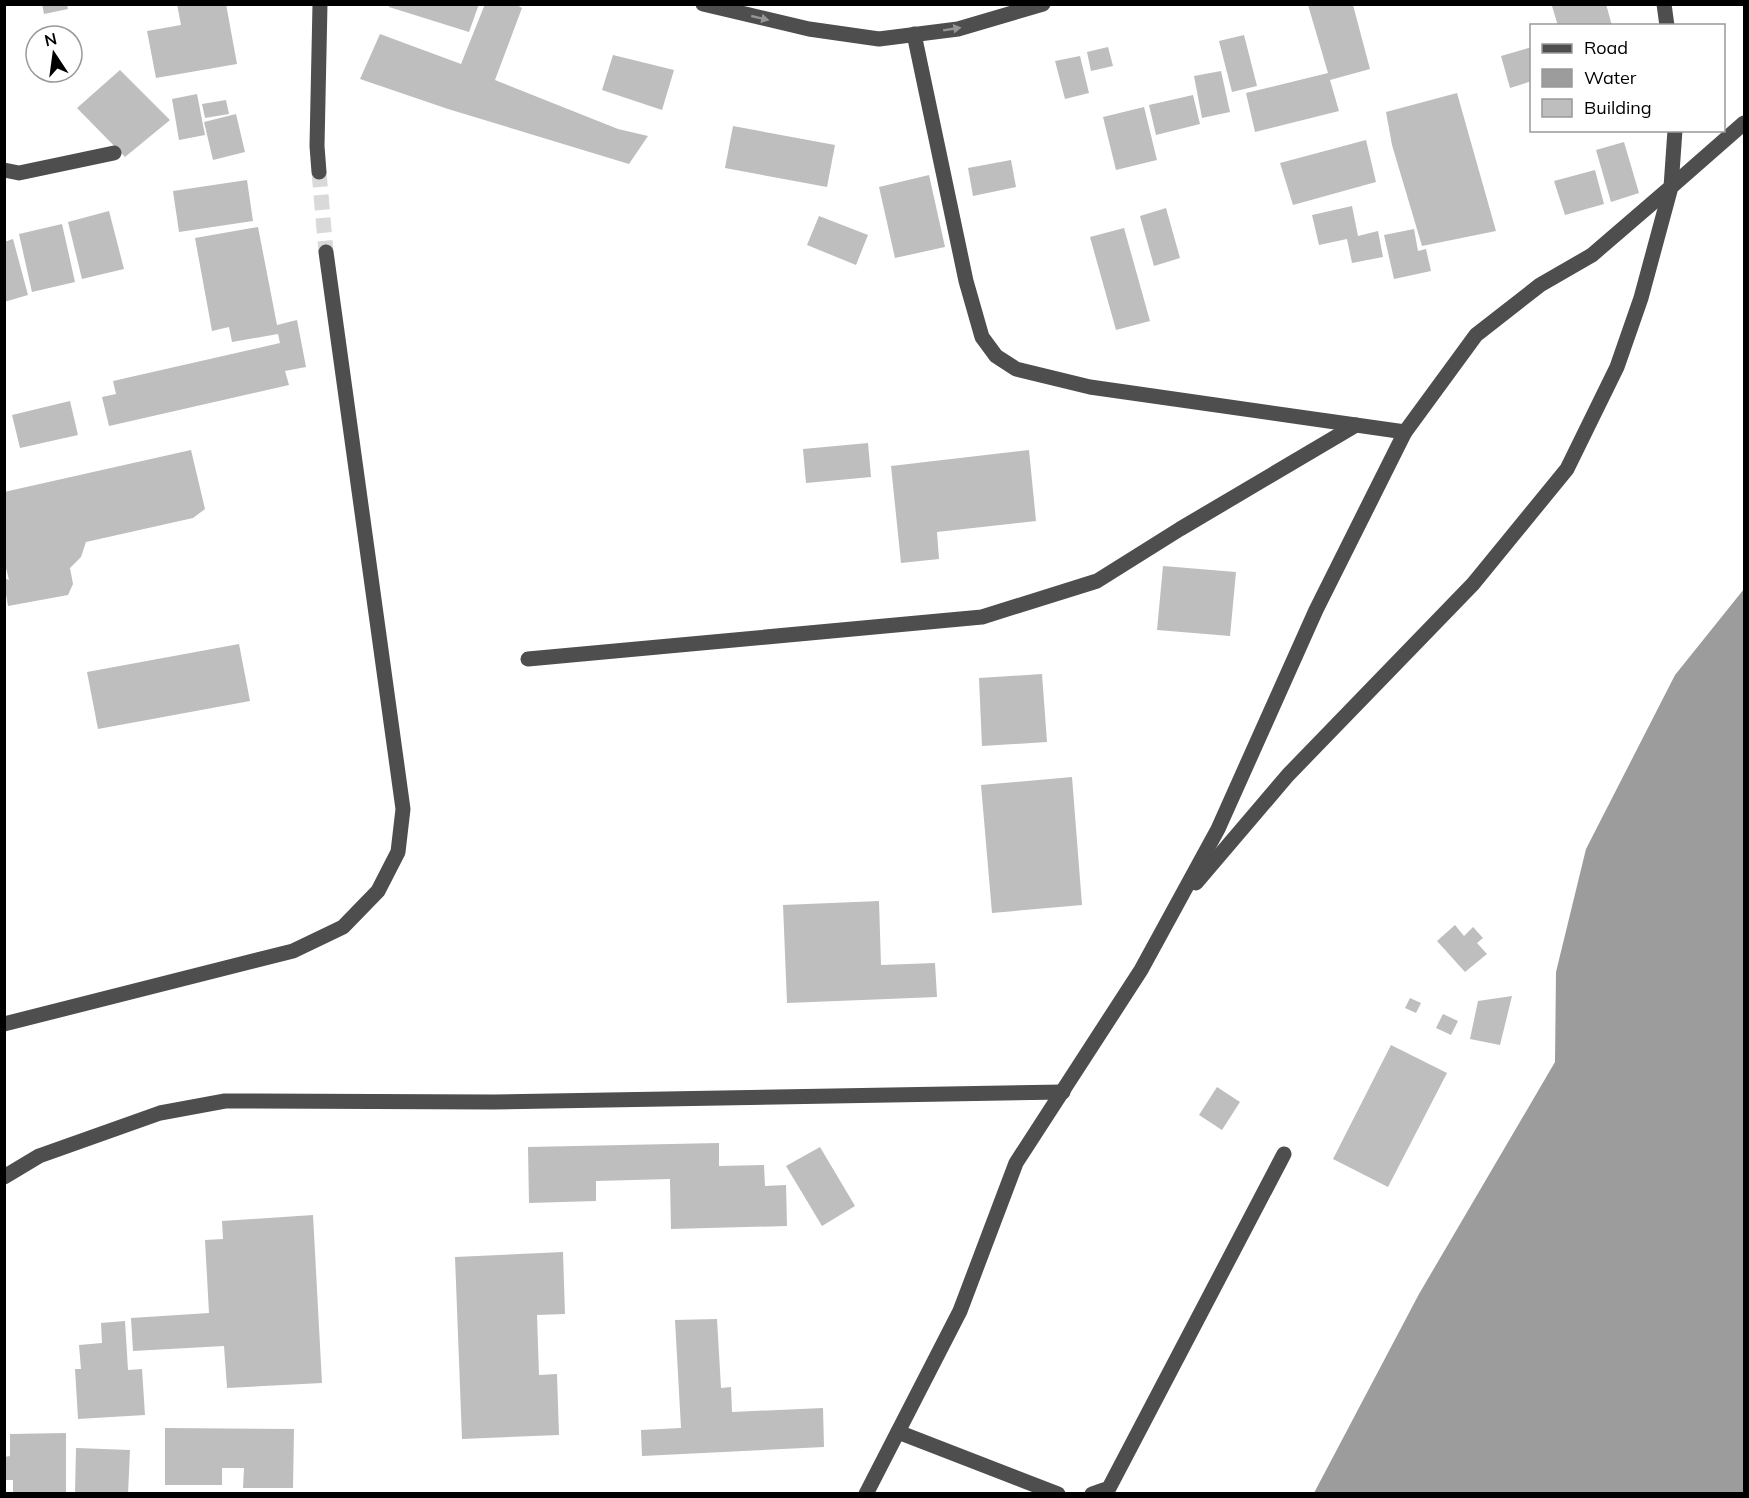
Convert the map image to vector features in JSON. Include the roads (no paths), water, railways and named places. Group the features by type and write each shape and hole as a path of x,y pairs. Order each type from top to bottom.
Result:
{"street":[{"path":"319,172 317,146 321,4"},
{"path":"703,4 809,29 879,39 958,29 1043,4"},
{"path":"1664,4 1667,24"},
{"path":"914,34 966,281 982,337 996,356 1016,369 1090,387 1406,432"},
{"path":"866,1494 960,1311 1016,1163 1141,970 1218,829 1316,610 1406,432 1476,335 1540,285 1592,255 1744,123"},
{"path":"1176,906 1288,775 1473,584 1567,469 1617,367 1641,298 1671,187 1675,132"},
{"path":"4,170 20,172 114,153"},
{"path":"4,1024 293,951 343,927 378,891 398,852 403,809 326,252"},
{"path":"528,659 970,618 991,614 1097,581 1180,529 1356,426"},
{"path":"4,1177 39,1156 160,1113 225,1101 493,1102 1063,1092"},
{"path":"1092,1494 1109,1488 1284,1154"},
{"path":"898,1432 1058,1494"}],"water":[{"path":"1744,589 1744,1493 1314,1493 1419,1294 1555,1062 1556,972 1586,849 1675,675"}],"tunnel":[{"path":"319,172 326,252"}]}
